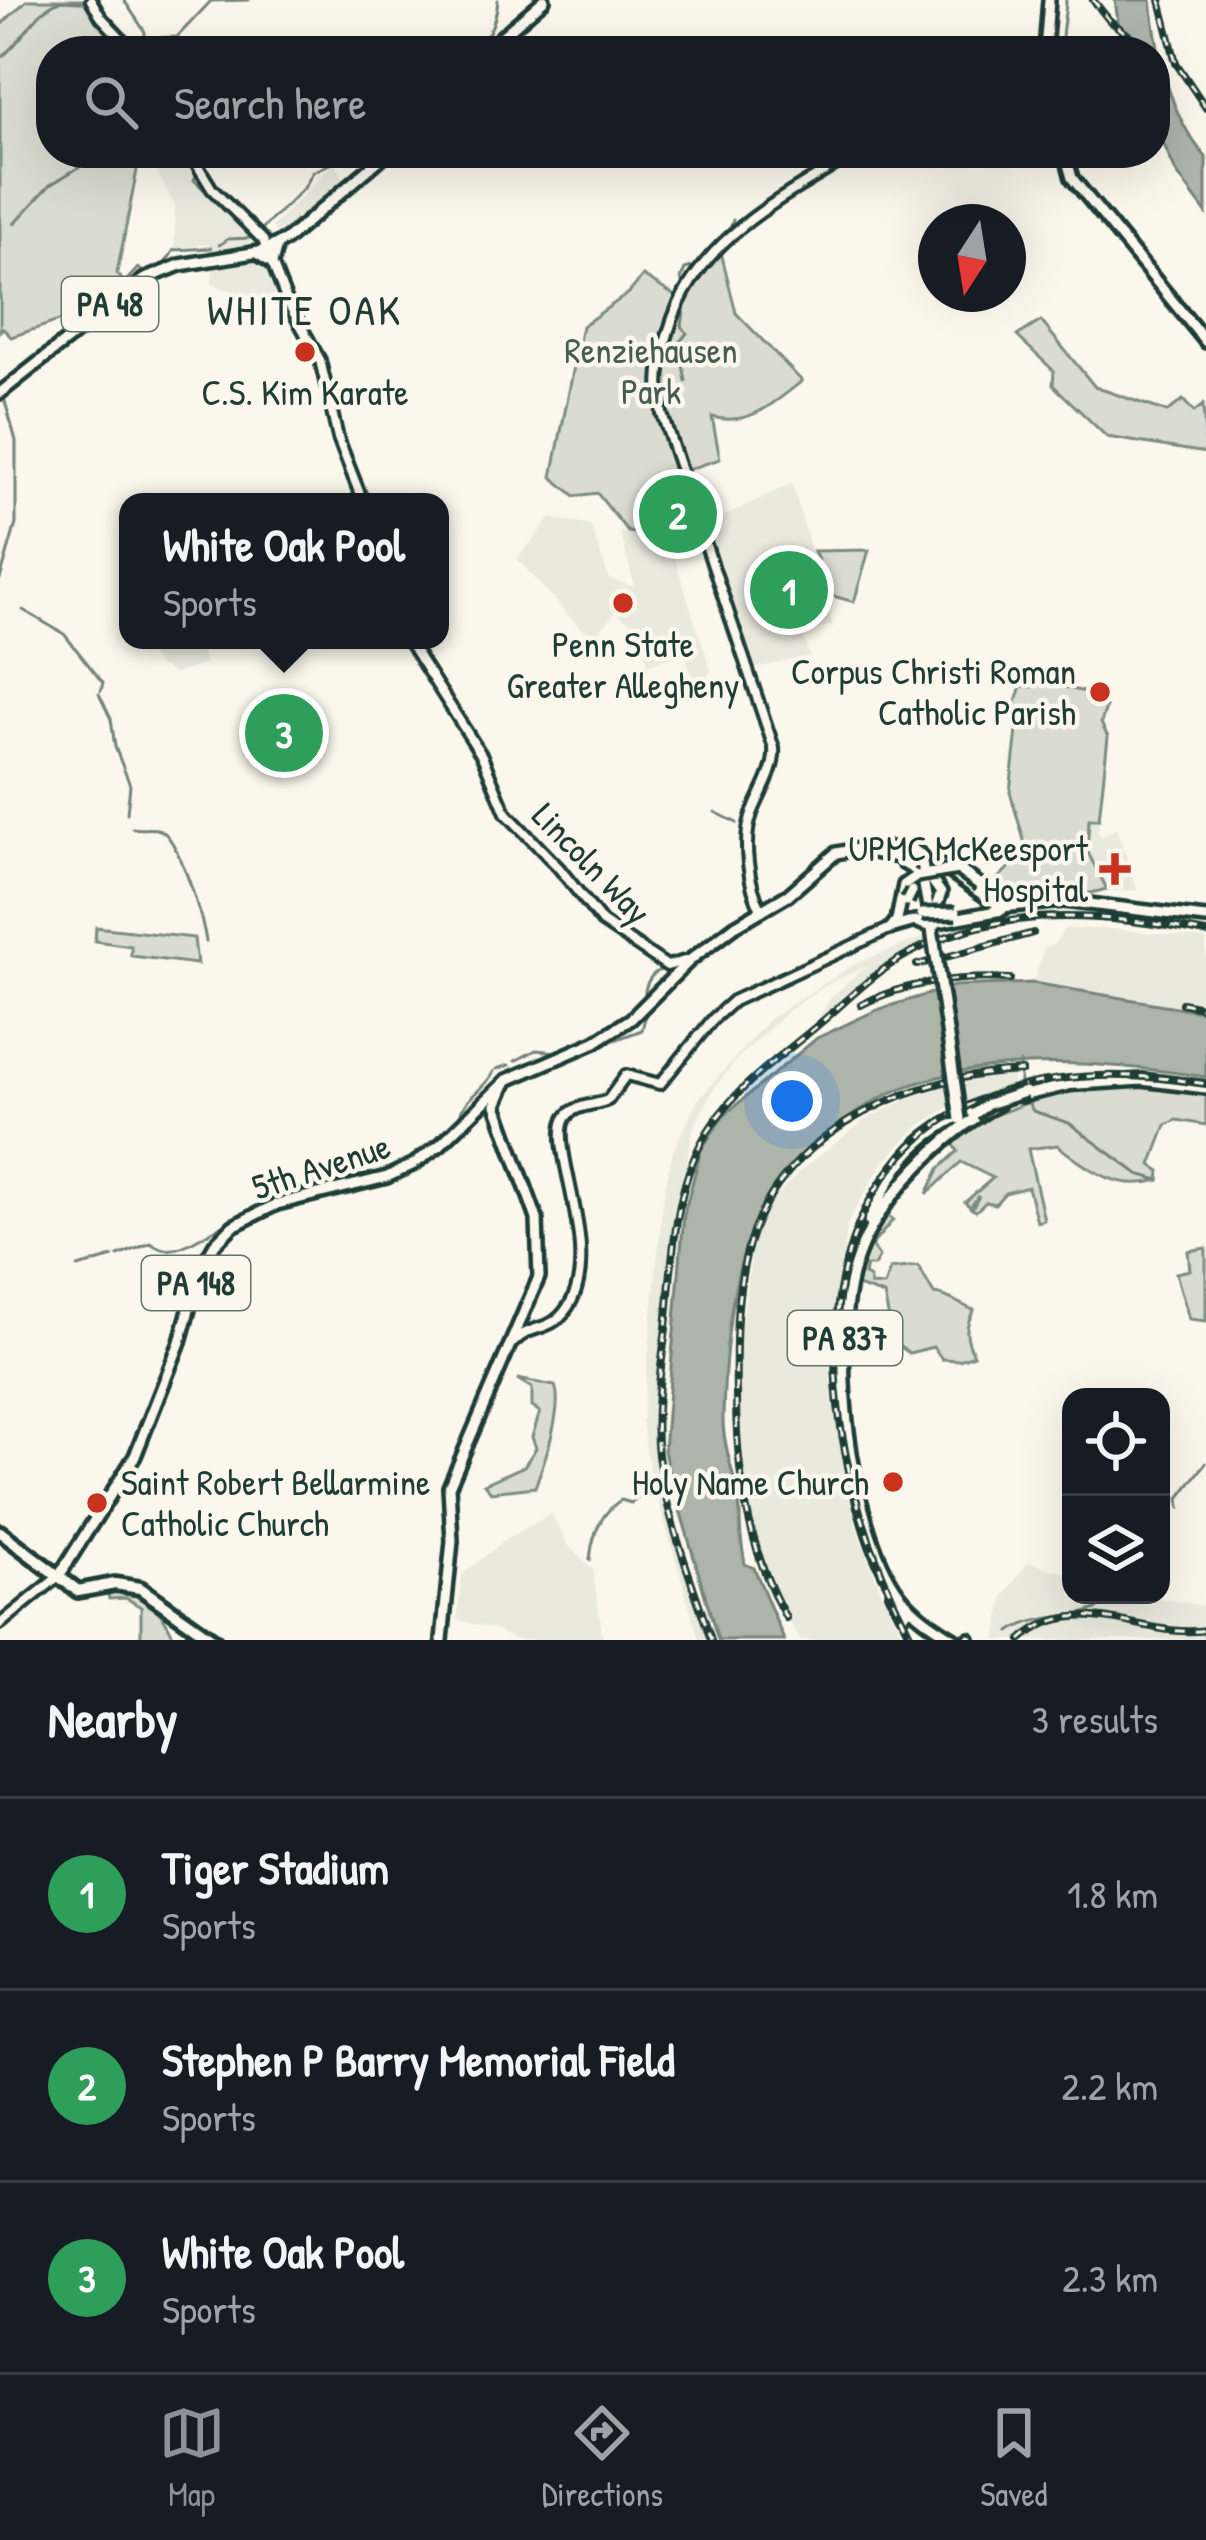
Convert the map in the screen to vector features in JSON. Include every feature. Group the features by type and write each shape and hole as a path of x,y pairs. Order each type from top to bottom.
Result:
{"highway":[{"path":"0,1532 81,1592 115,1585 140,1588 217,1640"}],"main road":[{"path":"91,0 121,36"},
{"path":"502,36 544,0"},
{"path":"1046,36 1047,0"},
{"path":"197,168 268,244 286,299 320,360 338,438 359,493"},
{"name":"PA 48","path":"0,393 143,280 180,265 252,253 299,231 370,168"},
{"path":"831,168 741,225 713,250 679,302 659,365 662,414 775,758 749,823 751,889 759,906 774,903 845,849 910,847 921,855 920,877 894,924"},
{"path":"1069,168 1072,178 1206,342"},
{"path":"252,253 272,262"},
{"name":"Lincoln Way","path":"414,649 482,756 506,813 608,928 667,966 690,960"},
{"path":"845,849 948,868 1007,909"},
{"path":"875,852 920,872 964,1116 951,1135"},
{"path":"894,924 904,885 958,869 1007,909"},
{"path":"920,877 940,891 930,923"},
{"path":"920,877 908,895 930,923"},
{"path":"521,1330 548,1328 574,1296 580,1231 561,1127 573,1110 613,1095 620,1078 633,1074 660,1084 713,1019 734,1001 904,919 930,923 1064,901 1206,918"},
{"name":"5th Avenue","path":"0,1624 59,1576 135,1456 180,1342 200,1270 222,1236 277,1204 400,1172 440,1145 507,1081 620,1028 690,960 759,906"},
{"path":"930,923 956,913 1007,909"},
{"name":"PA 837","path":"954,1640 909,1608 886,1574 863,1518 846,1430 842,1340 851,1267 890,1175 919,1141 993,1100 1049,1086 1130,1080 1206,1088"},
{"path":"444,1640 449,1486 496,1373 521,1330 540,1259 537,1219 496,1105 507,1081"},
{"name":"PA 837","path":"886,1574 865,1514 845,1394 844,1348 853,1270 877,1218 951,1135 1022,1093 1068,1085"},
{"path":"855,1253 881,1208 964,1116 1022,1093"},
{"path":"915,1166 906,1161 910,1151 949,1123 1022,1093"},
{"path":"890,1175 898,1168 915,1166"}],"shaded area":[{"path":"1115,0 1151,0 1157,36 1120,36"},
{"path":"1170,91 1183,123 1206,157 1206,213 1170,158"},
{"path":"155,168 196,168 262,247 211,255 209,244 175,248 175,206"},
{"path":"329,168 337,168 348,184 280,238 272,227"},
{"path":"254,255 268,261 280,290 269,298 251,304 212,284 213,261"},
{"path":"792,483 832,624 803,634 810,656 752,669 702,527"},
{"name":"Penn State Greater Allegheny","path":"551,518 591,526 609,579 635,587 620,532 667,535 711,671 696,689 685,654 648,664 638,628 615,612 596,636 579,627 517,559"},
{"path":"146,649 202,649 205,664 175,674 158,665"},
{"name":"UPMC McKeesport Hospital","path":"1089,818 1099,819 1098,833 1103,836 1116,828 1138,891 1109,891 1087,851"},
{"path":"947,928 947,933 873,977 809,1032 832,996 865,967 788,1011 737,1059 715,1087 693,1129 672,1241 654,1423 664,1491 707,1640 699,1640 649,1469 642,1422 663,1199 673,1151 697,1101 769,1019 854,964"},
{"path":"1065,929 1116,929 1206,939 1206,1011 1033,983 1044,949"},
{"path":"1033,983 1206,1012 1206,1077 1056,1064 944,1076 877,1100 789,1169 758,1214 741,1262 727,1342 723,1420 745,1564 754,1568 784,1640 718,1640 678,1503 679,1486 669,1476 664,1450 684,1214 701,1150 724,1115 817,1038 877,1010 954,986"},
{"path":"1013,1073 1012,1088 951,1105 915,1129 881,1165 848,1222 832,1323 830,1379 836,1423 856,1526 905,1640 801,1640 759,1548 747,1500 739,1430 739,1345 754,1238 773,1200 801,1170 866,1119 942,1082"},
{"path":"551,1514 568,1545 593,1570 603,1640 515,1640 457,1620 462,1575 505,1540"},
{"path":"1028,1562 1062,1572 1062,1604 1170,1604 1170,1600 1206,1606 1206,1640 996,1640 1003,1597"}],"green space":[{"path":"27,0 89,0 118,36 36,36 36,168 137,168 117,273 126,286 104,298 100,293 102,302 86,312 11,337 3,328 0,331 0,26"},
{"name":"Renziehausen Park","path":"721,252 736,313 802,381 749,416 712,417 720,459 680,472 697,521 659,535 628,532 597,493 575,496 552,477 582,326 629,293 643,276 683,301 698,273"},
{"path":"1041,321 1095,387 1167,412 1183,400 1194,412 1203,405 1206,453 1107,437 1053,385 1054,371 1017,336"},
{"path":"869,550 854,602 833,596 814,551"},
{"path":"801,551 814,595 803,600 810,617 806,626 792,617 780,619 760,570 779,557"},
{"path":"1056,671 1063,674 1060,686 1088,693 1087,701 1106,707 1101,723 1108,737 1099,819 1089,819 1087,851 1107,889 1062,900 1005,902 994,882 1024,853 1010,792 1019,713 1015,704 1021,686 1032,687 1035,677 1048,680"},
{"path":"96,927 194,938 197,964 131,956 131,946 95,941"},
{"path":"1104,1085 1206,1095 1206,1125 1177,1120 1166,1125 1151,1165 1160,1171 1159,1180 1116,1181 1057,1145 1028,1149 1044,1220 1037,1222 1028,1187 1005,1193 995,1204 986,1202 972,1209 979,1196 970,1207 965,1202 993,1178 961,1162 927,1194 939,1169 958,1151 951,1140 975,1122 1043,1093"},
{"path":"885,1214 893,1220 871,1246 879,1257 874,1266 866,1266 864,1275 870,1278 870,1285 884,1286 890,1269 918,1266 934,1294 974,1310 967,1332 974,1355 942,1359 933,1347 909,1353 884,1334 848,1340 848,1323 889,1319 884,1295 854,1285 861,1250"},
{"path":"1206,1248 1206,1321 1189,1319 1176,1273 1190,1270 1188,1251"},
{"path":"517,1379 555,1386 552,1435 535,1487 491,1492 484,1484 524,1466 536,1448 532,1437 540,1412 532,1407 532,1388"},
{"path":"106,1586 149,1602 175,1640 141,1640 141,1607 126,1598 109,1599"}],"waterway":[{"path":"124,0 145,36"},
{"path":"178,36 211,1 249,0"},
{"path":"486,36 498,0"},
{"path":"1062,36 1066,0"},
{"path":"0,58 50,6 61,1 87,2"},
{"path":"14,224 50,185 78,168"},
{"path":"261,230 321,168"},
{"path":"812,173 813,168"},
{"path":"199,170 194,180 253,237"},
{"path":"773,200 791,187"},
{"path":"746,218 760,208"},
{"path":"698,263 730,230 733,220"},
{"path":"219,245 228,239 251,238"},
{"path":"52,346 82,311 103,306 138,268 144,273 164,265 174,250 211,248"},
{"path":"684,287 681,279 685,269 692,267"},
{"path":"686,295 682,326 687,333 679,343 686,381"},
{"path":"0,579 16,524 16,441 3,394"},
{"path":"23,610 64,634 103,683 101,691"},
{"path":"688,697 689,693"},
{"path":"99,694 130,785 127,813"},
{"path":"715,812 737,823"},
{"path":"132,828 157,829 167,836 189,881 206,942"},
{"path":"645,1002 651,978 663,969 671,971"},
{"path":"579,1053 642,1030 647,1009"},
{"path":"515,1061 536,1050 557,1052"},
{"path":"1020,1063 1020,1069"},
{"path":"497,1069 509,1065"},
{"path":"459,1119 465,1104 494,1071"},
{"path":"1020,1072 1020,1085"},
{"path":"1027,1100 1033,1111 1069,1123 1138,1174 1159,1180"},
{"path":"371,1176 412,1160"},
{"path":"288,1196 322,1178 344,1182"},
{"path":"118,1256 151,1243 161,1248 181,1247 233,1222"},
{"path":"78,1267 113,1257"},
{"path":"1180,1508 1179,1498 1206,1463"},
{"path":"670,1491 678,1484"},
{"path":"590,1560 598,1527 614,1505 655,1494"},
{"path":"1079,1615 1099,1608"},
{"path":"1010,1632 1031,1622 1075,1615 1103,1616 1171,1633 1206,1627"}],"railway":[{"path":"1093,0 1130,36"},
{"path":"1160,0 1169,36"},
{"path":"1170,39 1176,63 1206,108"},
{"path":"711,1640 667,1502 656,1423 677,1223 689,1172 712,1125 750,1082 862,986 892,963 939,940 1013,920 1052,917 1130,921 1206,933"},
{"path":"917,965 1033,933"},
{"path":"861,1005 933,982 1010,979"},
{"path":"1182,1003 1206,1008"},
{"path":"786,1618 753,1538 738,1454 737,1313 753,1232 771,1195 797,1163 863,1113 942,1083 1022,1071"},
{"path":"913,1640 867,1533 841,1426 836,1324 855,1232 900,1157 972,1104 1074,1077 1206,1084"},
{"path":"1021,1640 1065,1618 1206,1630"}],"place":[{"name":"C.S. Kim Karate","path":"305,352"},
{"name":"Stephen P Barry Memorial Field","path":"678,514"},
{"name":"Tiger Stadium","path":"789,590"},
{"name":"Penn State Greater Allegheny","path":"623,603"},
{"name":"Corpus Christi Roman Catholic Parish","path":"1100,692"},
{"name":"White Oak Pool","path":"284,733"},
{"name":"UPMC McKeesport Hospital","path":"1115,869"},
{"name":"Holy Name Church","path":"893,1482"},
{"name":"Saint Robert Bellarmine Catholic Church","path":"97,1503"}],"district":[{"name":"WHITE OAK","path":"305,310"}]}
